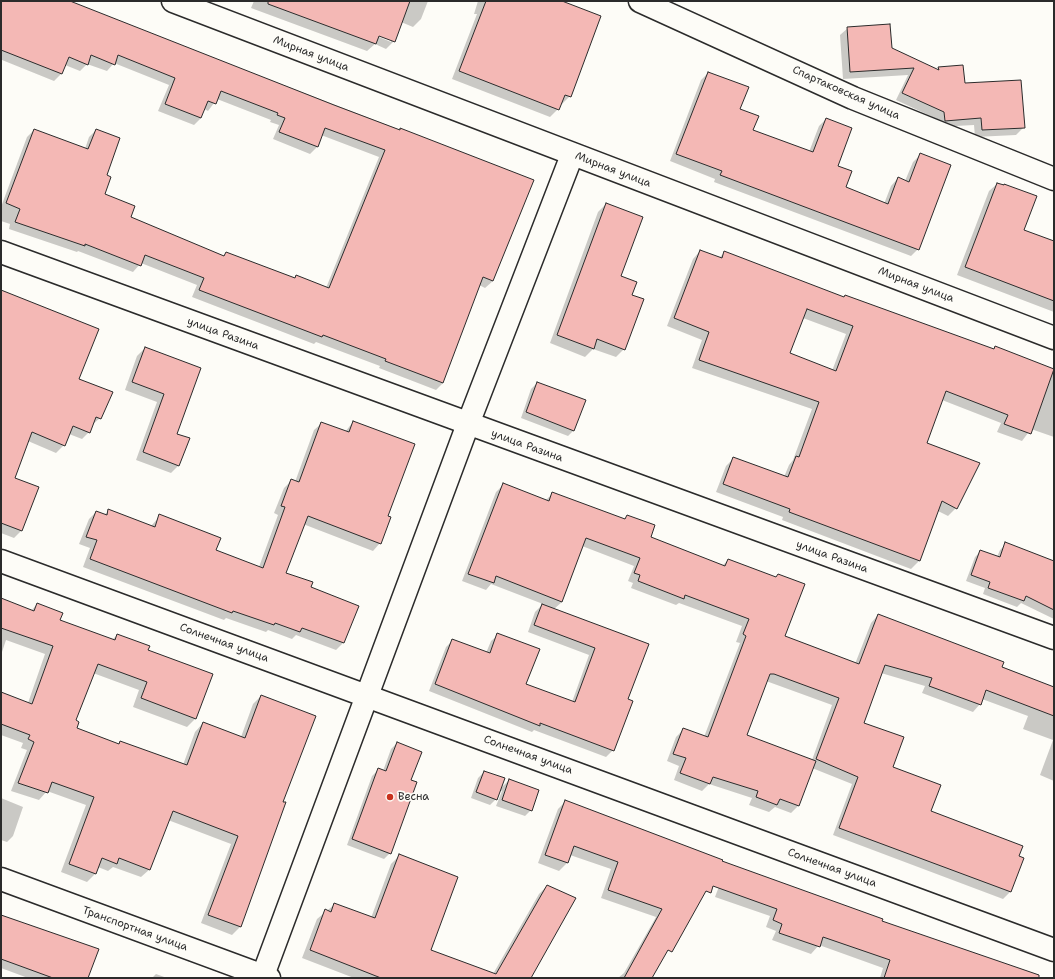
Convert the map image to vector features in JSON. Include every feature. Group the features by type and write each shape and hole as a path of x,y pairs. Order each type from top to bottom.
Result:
{"street":[{"name":"Мирная улица","path":"173,1 572,155 1054,338"},
{"name":"Спартаковская улица","path":"640,1 853,98 1054,179"},
{"path":"265,977 367,695 468,424 572,155"},
{"name":"улица Разина","path":"1,252 1054,638"},
{"name":"Солнечная улица","path":"1,561 1054,950"},
{"name":"Транспортная улица","path":"1,879 265,977"}],"building":[{"path":"1,1 70,1 334,105 400,130 400,128 534,180 493,281 483,277 443,383 385,361 386,359 323,335 322,337 199,290 204,278 145,255 141,266 85,244 85,246 15,222 20,209 6,203 34,129 88,149 96,129 120,138 107,175 111,177 105,194 135,206 131,217 224,256 226,252 295,278 296,275 329,288 385,150 325,128 318,147 279,132 285,118 277,115 278,113 221,91 216,104 208,101 201,118 165,104 175,78 118,55 115,65 91,55 88,65 69,57 62,74 1,50"},
{"path":"268,1 410,1 395,42 379,36 376,44 268,4"},
{"path":"486,1 562,1 601,16 571,97 565,95 559,110 459,71"},
{"path":"890,24 892,48 939,70 938,67 963,65 965,83 1021,80 1025,128 982,130 981,118 945,121 944,112 902,93 914,68 850,72 847,27"},
{"path":"708,72 749,87 740,109 759,116 753,130 813,152 826,118 852,128 838,166 852,171 846,187 888,204 898,177 909,182 920,153 951,165 919,250 720,175 722,171 676,154"},
{"path":"997,183 1004,184 1037,196 1024,230 1054,241 1054,301 965,267"},
{"path":"606,203 643,217 621,276 637,282 632,295 644,299 625,350 597,339 594,349 557,335"},
{"path":"700,250 722,258 724,251 844,297 845,295 994,349 995,346 1054,369 1031,434 1004,424 1008,415 946,391 927,443 980,463 957,509 942,501 920,561 789,512 790,509 723,484 733,457 788,477 796,456 799,457 819,402 699,360 709,332 674,318","holes":["807,309 853,326 836,371 790,353"]},
{"path":"1,290 99,329 79,379 113,392 101,419 96,417 90,433 73,426 65,446 32,432 15,478 39,487 22,531 1,523"},
{"path":"145,347 201,368 177,434 190,438 179,466 143,452 164,394 132,382"},
{"path":"537,382 586,400 574,431 526,412"},
{"path":"353,421 415,444 388,516 391,517 381,544 308,516 286,573 313,582 311,587 359,606 344,643 302,628 300,632 233,611 232,613 90,559 97,540 86,537 96,511 107,515 108,509 155,527 159,514 221,538 216,550 263,568 285,507 281,506 291,479 299,482 321,422 349,432"},
{"path":"503,483 549,501 552,492 625,519 627,515 655,525 651,537 725,566 728,559 776,577 778,574 805,584 785,636 859,664 878,614 1004,662 1002,667 1054,687 1054,716 986,690 981,705 929,686 932,678 885,665 864,723 904,737 893,767 941,785 931,811 1023,846 1019,856 1024,858 1011,892 839,828 858,777 816,759 839,698 774,674 770,674 747,735 816,761 799,806 780,799 777,805 756,797 758,791 713,777 710,784 680,773 686,758 673,754 683,728 708,737 746,636 743,634 749,619 685,595 684,599 638,581 640,575 634,573 640,558 586,538 562,602 496,576 494,583 468,574"},
{"path":"1005,542 1054,561 1054,610 1026,596 1024,601 988,588 990,582 971,575 980,550 1000,557"},
{"path":"1,598 34,611 37,603 63,613 60,620 115,640 117,634 150,646 148,650 213,674 196,719 141,698 147,682 98,664 76,720 79,722 77,728 119,744 120,741 187,765 203,722 245,738 261,695 316,716 283,802 286,802 241,927 208,915 238,836 173,811 150,870 119,858 117,864 102,858 96,874 69,864 94,797 52,782 48,793 18,783 34,742 28,739 30,735 1,724 1,692 32,704 53,646 1,628"},
{"path":"542,604 649,644 628,699 633,701 614,751 540,723 540,726 435,684 452,639 490,653 497,633 540,649 526,684 575,702 595,648 534,625"},
{"name":"Весна","path":"397,742 422,752 411,780 417,782 391,854 352,839 378,768 386,771"},
{"path":"484,771 505,778 497,800 476,792"},
{"path":"509,779 539,790 532,811 502,800"},
{"path":"565,800 723,860 722,861 883,919 882,921 1039,975 1039,978 884,978 890,960 823,937 820,947 779,933 782,924 773,920 777,909 713,886 711,893 706,891 672,952 668,950 652,978 624,978 662,909 608,890 618,862 574,846 568,863 545,855"},
{"path":"399,854 458,877 431,950 496,974 547,885 576,898 531,978 381,978 310,950 325,909 331,912 334,903 375,918"},
{"path":"1,915 99,949 88,978 53,978 1,959"}],"place":[{"name":"Весна","path":"390,797"}]}
